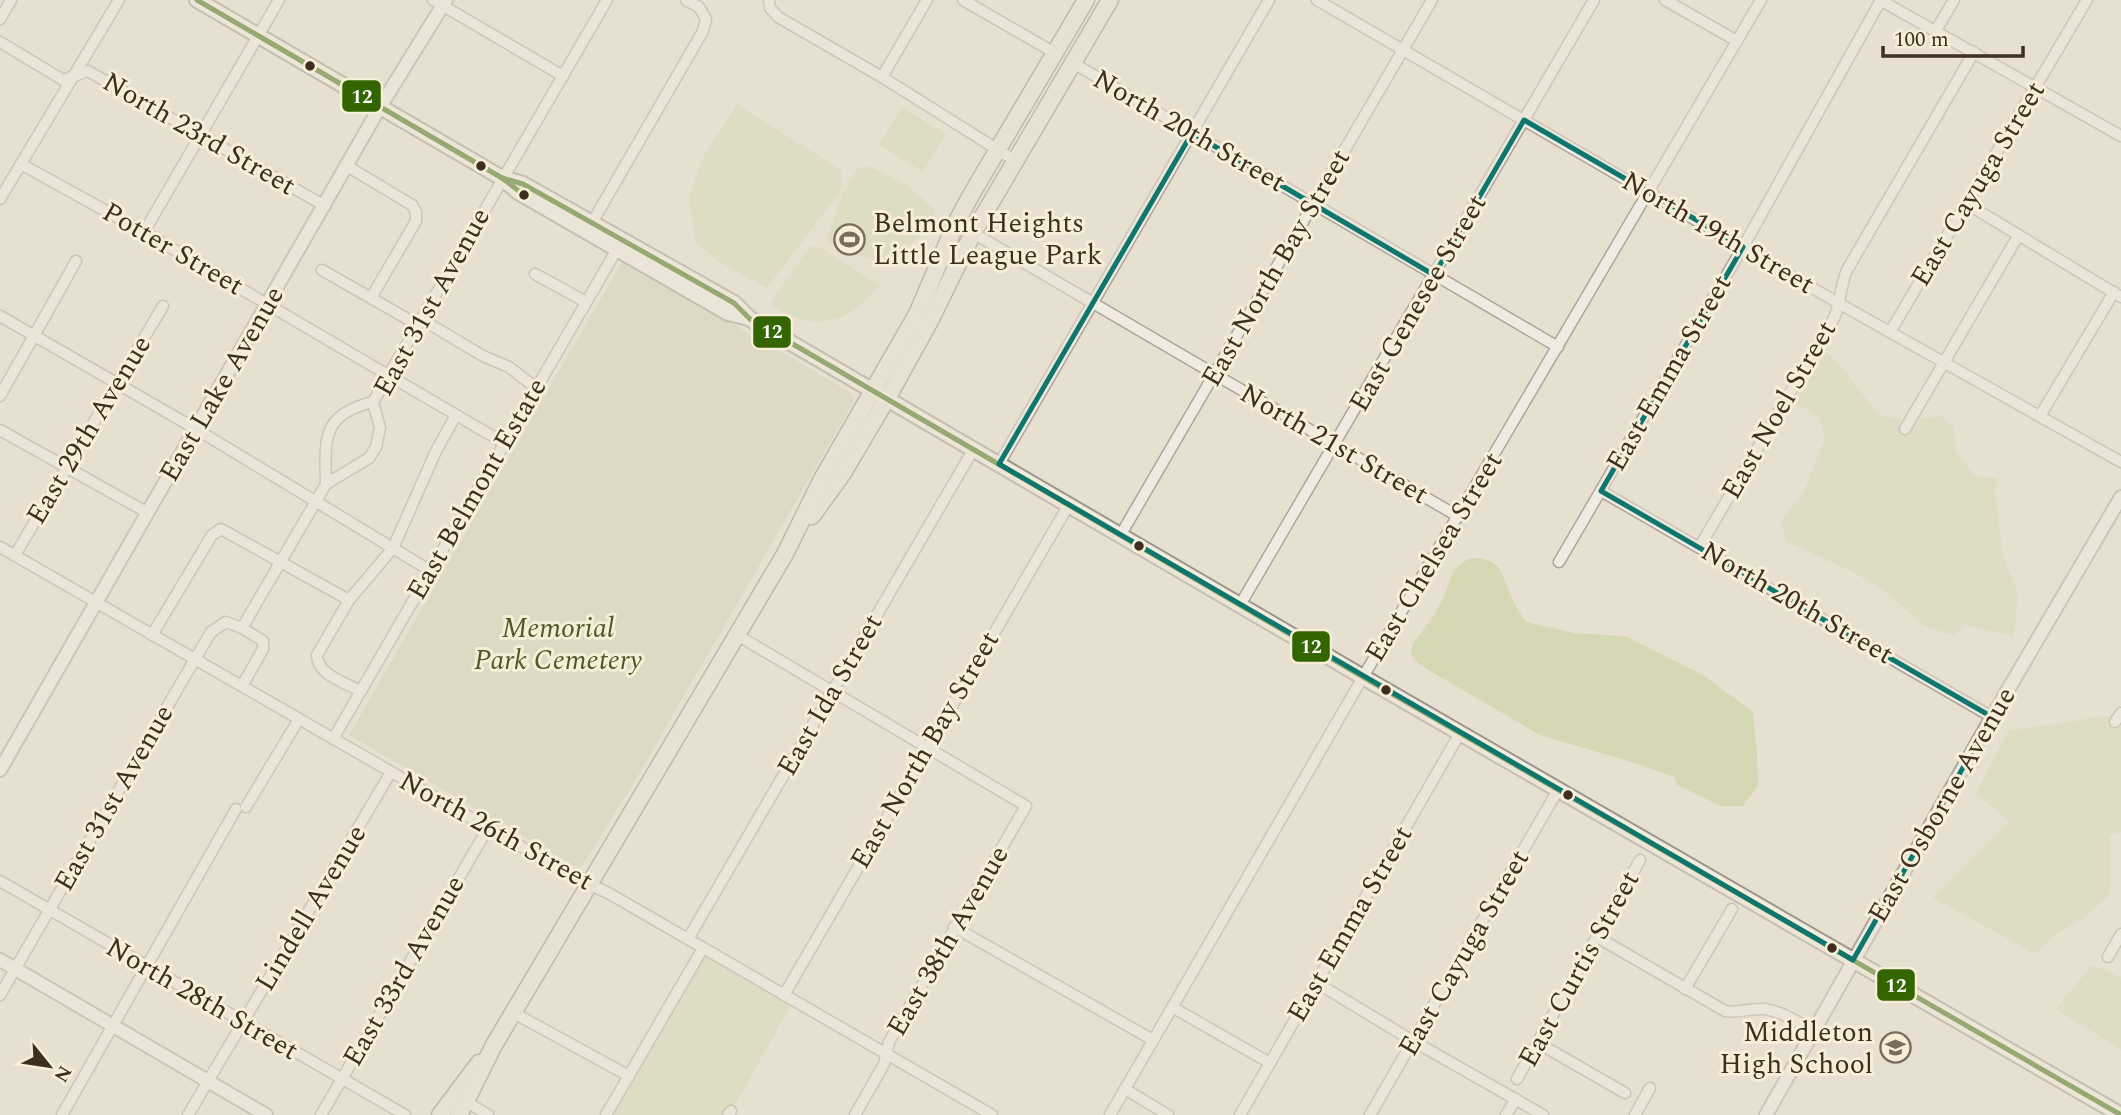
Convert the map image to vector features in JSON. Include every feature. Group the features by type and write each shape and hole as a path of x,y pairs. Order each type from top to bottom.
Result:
{"main road":[{"path":"197,0 502,178 518,192 619,245 728,313 750,318 1068,506 2121,1115"},
{"path":"463,1108 494,1045 785,554 843,473 956,223 1086,0"},
{"path":"880,393 930,321 973,233 1110,0"},
{"path":"1042,114 1059,74 1059,60 1055,53"},
{"path":"440,1115 494,1045"}],"street":[{"path":"0,19 11,0"},
{"path":"0,200 118,0"},
{"path":"145,232 279,0"},
{"name":"East 31st Avenue","path":"326,484 369,458 376,447 380,428 373,402 607,0"},
{"path":"589,228 703,31 706,19 699,7 686,0"},
{"path":"769,0 770,8 778,17 882,77 1014,160"},
{"path":"882,77 927,0"},
{"path":"963,0 1055,53"},
{"path":"999,464 1269,0"},
{"name":"North 19th Street","path":"1317,0 1840,304 2121,462"},
{"name":"East North Bay Street","path":"1120,536 1432,0"},
{"name":"East Genesee Street","path":"1240,605 1594,0"},
{"path":"1665,0 1737,41"},
{"name":"East Chelsea Street","path":"1110,1115 1363,677 1761,0"},
{"path":"1880,0 2121,136"},
{"name":"East Emma Street","path":"1559,562 1743,247 1880,0"},
{"path":"1937,30 1954,0"},
{"name":"East Cayuga Street","path":"1890,332 2087,0"},
{"path":"440,2 563,76"},
{"name":"East Lake Avenue","path":"0,770 440,2"},
{"name":"North 23rd Street","path":"0,42 63,80 88,71 325,206"},
{"name":"East Noel Street","path":"1700,546 1840,304 1842,281 1847,270 1974,52"},
{"name":"North 20th Street","path":"1073,63 1558,346"},
{"name":"Potter Street","path":"21,164 145,232 504,443"},
{"path":"347,166 412,205 416,212 416,221 371,298"},
{"path":"1967,204 2117,295 2040,416"},
{"name":"North 21st Street","path":"956,223 1459,517"},
{"path":"1905,429 2018,236"},
{"name":"East Belmont Estate","path":"333,739 619,245"},
{"path":"0,396 76,261"},
{"path":"322,270 371,298 509,367 536,388"},
{"path":"535,274 586,302"},
{"name":"East 29th Avenue","path":"15,555 163,306"},
{"path":"0,316 119,383 429,570"},
{"path":"242,686 264,645 260,638 242,628 326,484 324,446 332,426 346,412 373,402"},
{"path":"360,691 324,671 317,662 317,655 349,600 393,548 436,451 456,415"},
{"path":"0,430 148,513"},
{"name":"East Ida Street","path":"688,939 972,450"},
{"name":"North 20th Street","path":"1601,491 1992,717"},
{"name":"East Osborne Avenue","path":"1766,1115 1992,717 2121,497"},
{"name":"East North Bay Street","path":"784,995 1068,506"},
{"path":"152,635 216,530 226,530 349,600"},
{"name":"North 26th Street","path":"0,547 488,828 610,894 981,1112 992,1115"},
{"name":"East 31st Avenue","path":"0,995 211,632 226,622 242,628"},
{"path":"737,635 926,747"},
{"path":"62,1115 241,808 299,719"},
{"name":"East Emma Street","path":"1240,1115 1460,733"},
{"name":"East 38th Avenue","path":"855,1115 884,1064 889,1042 1026,806 926,747"},
{"name":"Lindell Avenue","path":"188,1115 391,772"},
{"name":"East Cayuga Street","path":"1370,1115 1558,790"},
{"name":"East 33rd Avenue","path":"321,1115 488,828"},
{"name":"East Curtis Street","path":"1517,1079 1640,860"},
{"name":"North 28th Street","path":"0,881 405,1115"},
{"path":"1685,989 1732,909"},
{"path":"954,927 1153,1040"},
{"path":"2108,957 2121,934"},
{"path":"1597,937 1725,1012 1764,1009 1788,1016 1813,1031"},
{"path":"606,1115 703,948"},
{"path":"0,960 266,1115"},
{"path":"1317,984 1543,1115"},
{"path":"1172,1007 1270,1063"},
{"path":"514,1013 629,1076"},
{"path":"1538,1043 1625,1093"},
{"path":"1635,1115 1650,1088"},
{"path":"1125,1089 1168,1115"},
{"path":"1506,1115 1516,1099"},
{"path":"463,1108 488,1115"}],"highlighted area":[{"path":"1524,120 1743,247 1601,491 1992,717 1853,960 999,464 1192,133 1434,275"}],"green space":[{"path":"737,104 841,170 843,188 767,288 719,262 695,241 689,197 703,157"},
{"path":"902,107 946,134 923,172 879,145"},
{"path":"868,166 906,184 935,210 915,240 890,256 859,257 826,241 842,195 857,169"},
{"path":"809,247 820,247 879,285 855,309 829,321 801,319 770,304"},
{"name":"Memorial Park Cemetery","path":"623,260 850,392 855,399 632,786 578,868 349,735"},
{"path":"1826,351 1878,414 1904,420 1898,430 1907,435 1917,419 1942,416 1954,427 1956,451 1975,476 1998,478 1995,490 2004,558 2018,593 2014,637 1964,625 1954,636 1922,625 1891,596 1855,573 1787,542 1780,522 1804,491 1825,439 1819,417 1795,403"},
{"path":"1469,558 1489,560 1495,564 1526,622 1574,633 1625,636 1703,675 1753,712 1758,786 1743,806 1721,806 1677,785 1674,777 1540,735 1420,665 1411,655 1413,643 1442,601 1454,570"},
{"path":"2097,716 2112,717 2108,723 2117,729 2121,723 2121,832 2110,835 2110,894 2085,918 2056,934 2036,954 1933,898 2009,822 1976,793 2008,731"},
{"path":"706,955 791,1005 734,1107 728,1104 722,1115 612,1115"},
{"path":"2092,965 2121,977 2121,1050 2056,1009"}],"transit line":[{"name":"12","path":"197,0 502,178 524,195"},
{"name":"12","path":"502,178 523,184 734,303 750,319 2121,1115"}],"place":[{"name":"Belmont Heights Little League Park","path":"850,239"},
{"name":"Middleton High School","path":"1896,1048"}]}
